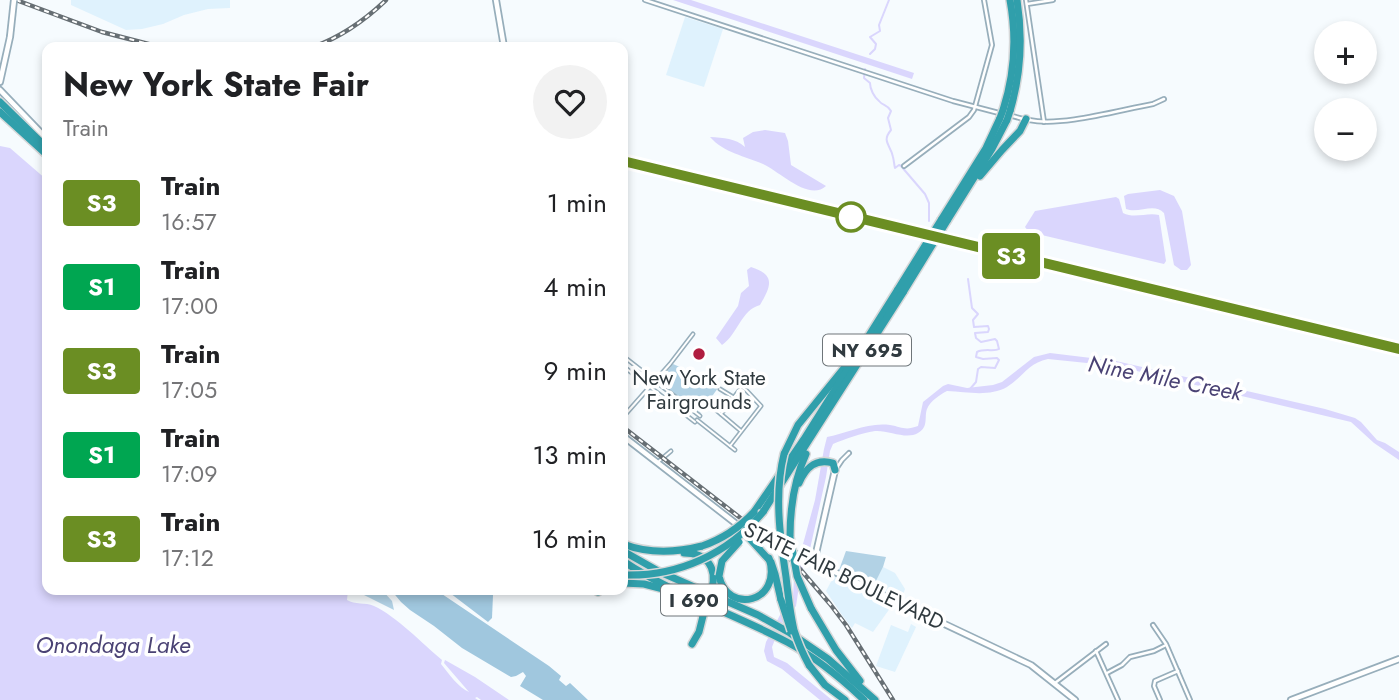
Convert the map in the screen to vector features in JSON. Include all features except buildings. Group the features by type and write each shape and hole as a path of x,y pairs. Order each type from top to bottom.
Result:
{"highway":[{"name":"NY 695","path":"830,410 1005,115 1014,58 1014,27 1010,0"},
{"name":"NY 695","path":"944,220 958,204 992,149 1018,80 1020,25 1017,0"},
{"path":"0,102 42,143"},
{"path":"0,112 42,150"},
{"path":"958,204 990,163 1020,131 1026,119"},
{"name":"NY 695","path":"883,312 901,290"},
{"path":"809,665 794,630 783,557 779,484 784,454 797,425 841,372 883,312"},
{"path":"660,552 712,543 729,534 754,512 804,439 883,312"},
{"path":"743,600 728,593 722,585 719,576 720,564 752,528 830,410"},
{"path":"830,410 804,459 795,485 790,537 797,576 811,608 836,650 876,700"},
{"path":"791,514 802,477 808,468 820,462 830,462 835,470"},
{"path":"628,575 663,572 706,558 738,537 763,512"},
{"path":"738,526 751,536 768,558 796,642 809,665 825,685 845,700"},
{"path":"628,546 660,552 690,553 702,556 709,563 714,581 699,632 692,643"},
{"name":"I 690","path":"628,554 681,583 781,627 828,659 876,700"},
{"path":"681,583 724,597 743,600 756,597 769,585 772,574 768,558"},
{"name":"I 690","path":"628,564 695,601 767,632 804,652 830,670 864,700"},
{"path":"628,584 653,586 695,601"}],"main road":[{"path":"0,82 10,37 14,0"},
{"path":"496,0 503,42"},
{"path":"0,90 42,134"},
{"name":"STATE FAIR BOULEVARD","path":"628,440 738,526"},
{"path":"812,561 835,470"},
{"name":"STATE FAIR BOULEVARD","path":"751,536 795,553 1024,662 1039,670 1074,700"},
{"path":"1291,700 1399,659"}],"street":[{"path":"645,0 975,107 1026,119 1059,121 1153,104 1164,99"},
{"path":"904,166 969,117 975,107 992,46 984,0"},
{"path":"1044,122 1026,2 1053,0"},
{"path":"628,411 693,334"},
{"path":"628,360 700,416"},
{"path":"628,370 735,450"},
{"path":"729,378 761,406 730,446"},
{"path":"721,414 742,387"},
{"path":"720,389 734,398"},
{"path":"709,404 741,431"},
{"path":"657,463 671,451"},
{"path":"835,470 849,453"},
{"path":"1153,625 1166,644 1190,700"},
{"path":"1055,683 1107,644"},
{"path":"1107,673 1130,657 1154,651 1166,644"},
{"path":"1096,652 1118,700"},
{"path":"1160,700 1154,686 1155,681 1178,671"}],"shaded area":[{"path":"71,0 230,0 230,8 208,9 163,24 126,30 71,5"},
{"path":"685,17 723,29 704,87 666,75"},
{"path":"673,364 707,379 718,388 700,413 659,382"},
{"path":"846,551 886,557 873,587 839,570"},
{"path":"883,567 895,573 905,589 901,601 873,587"},
{"path":"834,576 893,604 873,632 855,623 852,628 842,615 826,591"},
{"path":"364,595 387,595 392,601 394,610"},
{"path":"395,595 443,595 549,666 561,676 559,680 566,686 570,683 588,700 543,700 520,686 526,676 523,672 511,677 462,648"},
{"path":"453,595 493,595 492,618 488,622"},
{"path":"911,624 916,627 895,672 876,666 891,625 908,632"}],"water":[{"path":"673,0 691,0 914,73 912,79"},
{"path":"765,130 785,133 791,165 826,186 819,190 803,188 763,164 728,150 710,137 733,140 745,147 743,138 753,132"},
{"name":"Onondaga Lake","path":"0,146 10,148 42,176 42,595 348,595 347,600 374,606 391,616 442,660 441,664 465,690 469,692 444,663 445,660 509,700 481,700 477,697 475,698 478,700 0,700"},
{"path":"1160,190 1174,196 1182,211 1191,265 1187,270 1181,270 1174,265 1164,213 1156,208 1126,209 1124,196"},
{"path":"1116,197 1123,213 1159,215 1166,261 1164,264 1029,232 1025,227 1035,211"},
{"path":"751,267 768,278 769,287 760,305 748,312 722,345 716,338 738,306 741,293 749,286 747,270"},
{"path":"1050,353 1116,361 1355,418 1377,440 1399,452 1399,460 1374,443 1351,422 1116,366 1048,359 1041,361 1000,390 986,393 945,392 928,406 925,425 913,435 875,431 833,444 810,549 801,573 796,606 783,622 772,647 774,657 787,663 832,700 820,700 782,669 767,661 764,651 766,642 793,597 794,577 815,500 827,437 882,424 907,428 918,426 923,402 943,386 948,384 967,388 993,385 1002,382 1034,357"}],"waterway":[{"path":"870,54 876,44 870,37 880,31 879,25 889,0"},
{"path":"865,69 864,78 870,83 874,95 891,111 888,118 891,130 887,141 895,168 901,166 925,194 929,203 929,221"},
{"path":"944,232 960,236 963,240"},
{"path":"968,279 972,308 978,314 973,320 974,327 988,326 989,329 988,332 975,333 976,338 981,342 995,339 999,349 977,352 976,357 999,360 995,368 978,369 976,382 970,389"}],"railway":[{"path":"16,0 102,32 141,42"},
{"path":"324,42 352,28 386,0"},
{"path":"628,162 1399,349"},
{"path":"628,431 774,544 800,569 846,625 893,700"}],"train":[{"name":"S3","path":"628,162 1399,349"}],"place":[{"name":"New York State Fairgrounds","path":"699,354"}],"water label":[{"name":"Nine Mile Creek","path":"1165,378"}]}
